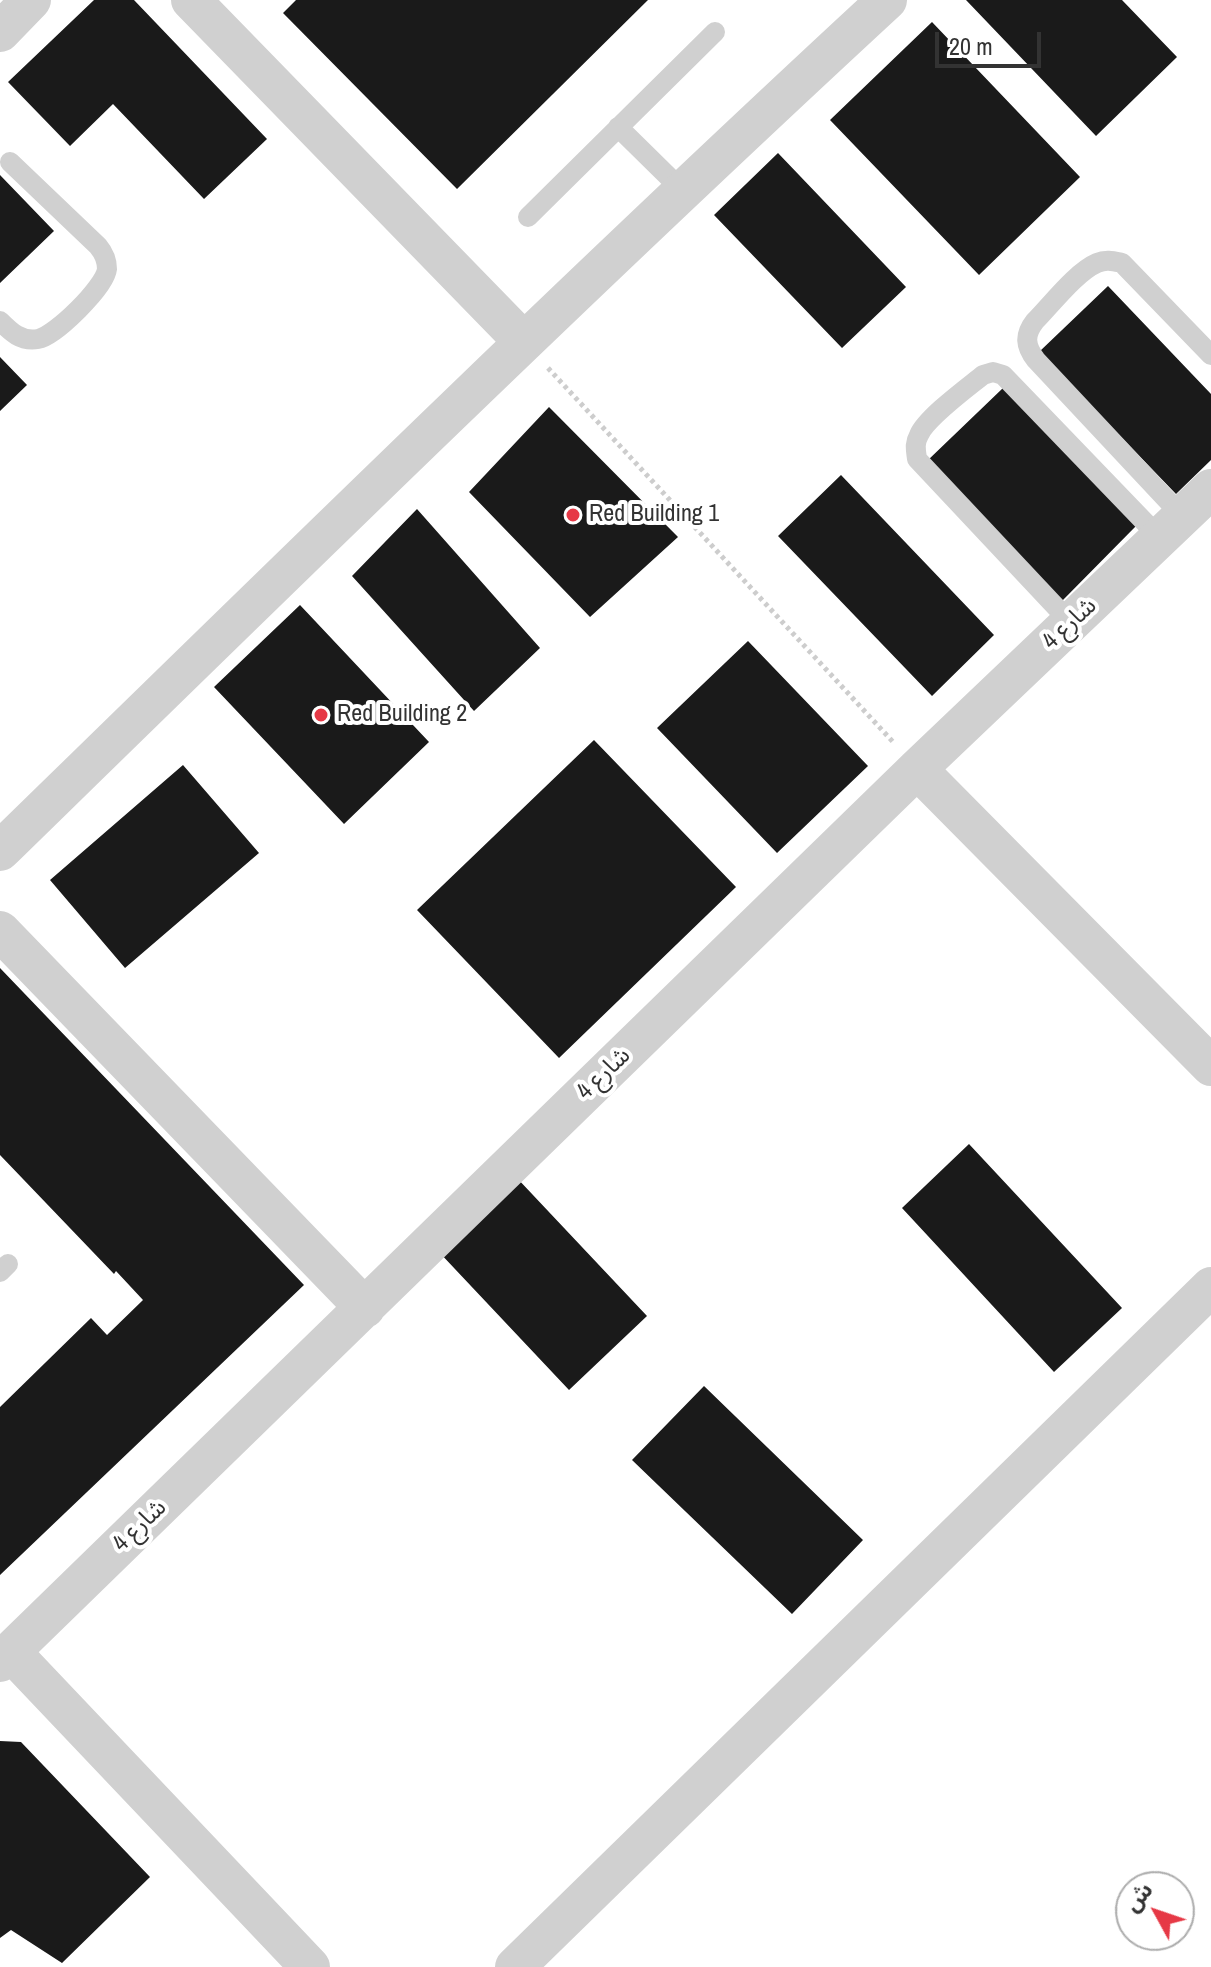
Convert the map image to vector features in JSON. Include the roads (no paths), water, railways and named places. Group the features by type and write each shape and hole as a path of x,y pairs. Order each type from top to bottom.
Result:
{"street":[{"path":"0,32 31,0"},
{"path":"191,0 523,341"},
{"path":"0,851 523,341 887,0"},
{"name":"شارع 4","path":"4,1652 365,1308 917,769 1211,489"},
{"path":"917,769 1211,1066"},
{"path":"0,931 365,1308"},
{"path":"515,1967 1211,1287"},
{"path":"4,1652 310,1967"}],"lane":[{"path":"528,217 715,32"},
{"path":"618,127 682,190"},
{"path":"0,321 16,336 26,339 46,337 95,290 107,269 98,246 10,162"},
{"path":"1172,528 1029,351 1026,341 1028,330 1095,263 1108,260 1122,263 1211,355"},
{"path":"1071,623 917,459 915,446 919,432 929,422 983,375 993,372 1003,375 1172,528"}],"place":[{"name":"Red Building 1","path":"573,515"},
{"name":"Red Building 2","path":"321,715"}]}
